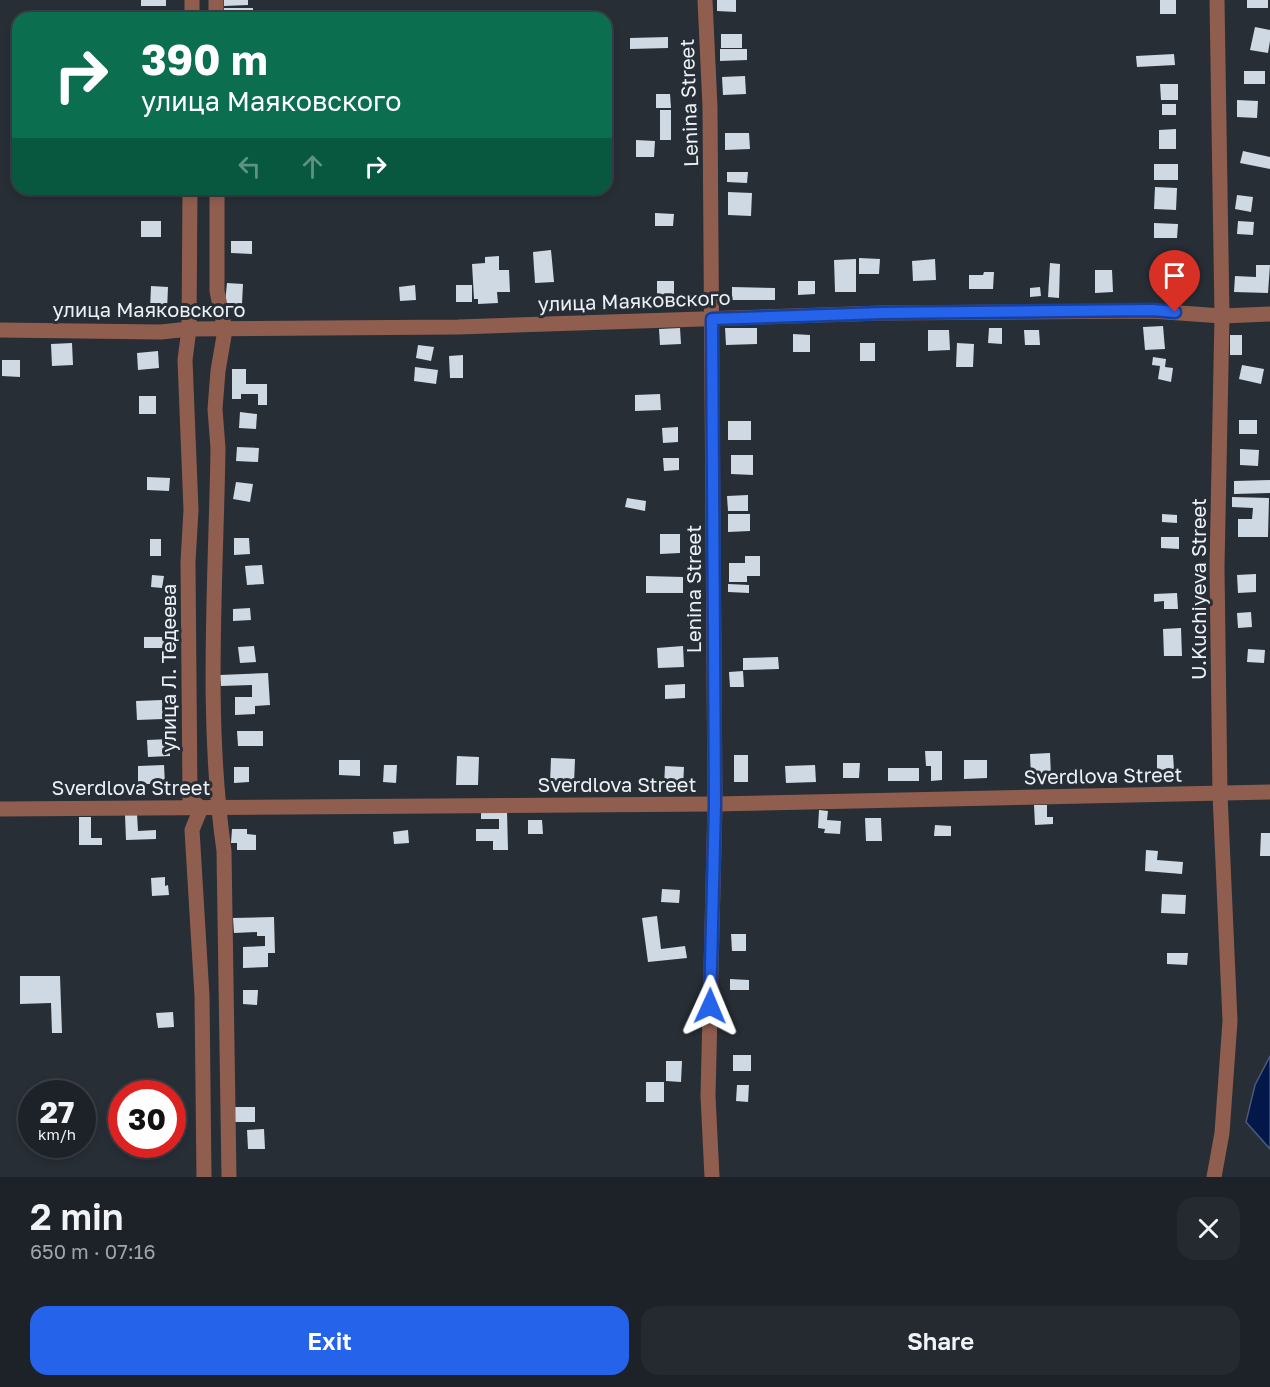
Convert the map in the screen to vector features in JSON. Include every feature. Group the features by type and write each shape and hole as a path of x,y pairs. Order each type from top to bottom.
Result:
{"street":[{"name":"Lenina Street","path":"705,0 710,106 715,804 708,1096 712,1177"},
{"name":"U.Kuchiyeva Street","path":"1214,1177 1222,1133 1230,1021 1220,794 1217,567 1222,316 1217,0"},
{"name":"улица Л. Тедеева","path":"190,195 189,329 185,360 190,510 188,562 190,799 201,808"},
{"path":"217,195 217,291 225,330 215,409 218,448 213,694 218,807 224,851 229,1177"},
{"name":"улица Маяковского","path":"0,330 161,332 189,329 458,327 882,313 1152,310 1222,316 1270,314"},
{"name":"Sverdlova Street","path":"0,809 715,804 1270,792"},
{"path":"201,808 192,830 202,996 204,1177"}],"water":[{"path":"1270,1056 1270,1149 1246,1122 1255,1085"}],"building":[{"path":"141,0 166,0 166,6 141,6"},
{"path":"224,0 248,0 248,5 224,6"},
{"path":"717,0 736,0 736,12 717,11"},
{"path":"1160,0 1176,0 1176,14 1160,14"},
{"path":"1247,0 1268,0 1268,8 1247,8"},
{"path":"224,8 253,8 253,12 224,12"},
{"path":"1255,27 1270,30 1268,53 1250,50"},
{"path":"721,34 742,34 742,48 721,48"},
{"path":"668,37 668,48 630,49 630,38"},
{"path":"720,49 747,49 747,60 720,61"},
{"path":"1174,54 1175,65 1137,67 1136,56"},
{"path":"1244,71 1265,71 1265,84 1244,84"},
{"path":"745,76 746,94 723,95 722,77"},
{"path":"1160,84 1178,84 1178,100 1161,100"},
{"path":"656,94 670,94 671,108 656,108"},
{"path":"1237,100 1258,101 1257,118 1237,117"},
{"path":"1162,104 1176,104 1176,115 1162,115"},
{"path":"660,110 671,110 671,140 660,140"},
{"path":"1176,129 1176,149 1159,149 1159,130"},
{"path":"725,133 749,133 750,149 725,150"},
{"path":"636,140 655,141 654,157 636,157"},
{"path":"1243,151 1270,157 1270,169 1240,163"},
{"path":"1154,164 1178,164 1178,180 1154,180"},
{"path":"727,172 748,172 747,183 727,182"},
{"path":"1155,187 1177,188 1176,210 1154,209"},
{"path":"728,192 752,193 751,216 728,215"},
{"path":"1237,195 1253,197 1251,212 1235,209"},
{"path":"655,213 674,214 673,226 655,226"},
{"path":"141,221 161,221 161,237 141,237"},
{"path":"1238,221 1254,222 1253,235 1237,234"},
{"path":"1154,223 1178,224 1177,238 1154,238"},
{"path":"231,241 252,241 252,254 231,253"},
{"path":"551,250 554,282 535,283 533,252"},
{"path":"499,256 499,270 509,270 510,292 497,292 498,303 478,304 478,299 474,299 472,264 485,263 485,257"},
{"path":"859,258 880,259 879,274 859,274"},
{"path":"856,259 856,292 835,292 834,260"},
{"path":"935,259 936,280 913,281 912,261"},
{"path":"1050,263 1060,264 1059,298 1048,297"},
{"path":"1256,265 1270,265 1268,293 1234,292 1235,276 1256,277"},
{"path":"1095,270 1112,270 1113,292 1095,293"},
{"path":"1176,271 1178,294 1163,295 1161,272"},
{"path":"984,272 994,272 993,289 969,289 969,275 983,275"},
{"path":"657,281 674,281 674,299 657,299"},
{"path":"798,281 815,281 815,294 798,295"},
{"path":"227,283 243,284 242,304 225,303"},
{"path":"415,285 416,300 400,301 399,287"},
{"path":"456,285 472,285 472,302 456,302"},
{"path":"151,286 168,287 167,311 150,310"},
{"path":"732,287 775,288 775,300 732,300"},
{"path":"1040,287 1041,296 1030,297 1030,288"},
{"path":"1163,326 1165,349 1145,350 1143,327"},
{"path":"680,328 681,344 660,345 659,329"},
{"path":"725,328 757,328 757,344 726,345"},
{"path":"989,328 1002,328 1002,344 988,343"},
{"path":"928,330 949,330 950,350 928,351"},
{"path":"1024,330 1039,330 1040,345 1025,345"},
{"path":"793,334 810,335 810,352 793,352"},
{"path":"1230,335 1242,335 1242,355 1230,355"},
{"path":"72,343 73,365 52,366 51,344"},
{"path":"860,343 875,343 875,361 860,361"},
{"path":"957,343 974,344 973,367 956,367"},
{"path":"418,345 434,347 431,361 416,358"},
{"path":"158,351 159,368 138,370 137,353"},
{"path":"463,355 463,378 450,378 449,356"},
{"path":"1153,357 1166,359 1165,367 1173,368 1171,382 1158,379 1160,366 1152,365"},
{"path":"2,360 20,360 20,377 2,376"},
{"path":"1242,365 1264,369 1261,384 1239,379"},
{"path":"415,367 438,370 436,384 414,381"},
{"path":"232,369 246,369 246,384 267,384 267,405 258,405 258,394 241,394 241,399 232,399"},
{"path":"660,394 661,410 635,411 635,395"},
{"path":"139,396 156,396 156,414 139,414"},
{"path":"240,412 257,414 256,429 239,428"},
{"path":"1239,420 1257,420 1257,434 1239,434"},
{"path":"728,421 751,421 751,440 728,440"},
{"path":"678,427 678,442 663,443 662,428"},
{"path":"237,447 259,448 258,462 236,461"},
{"path":"1240,449 1259,450 1258,466 1240,465"},
{"path":"731,455 753,455 753,475 731,474"},
{"path":"663,458 679,458 679,470 664,471"},
{"path":"147,477 170,478 169,491 147,490"},
{"path":"1270,480 1270,493 1234,494 1234,481"},
{"path":"236,482 253,484 250,502 233,499"},
{"path":"748,495 748,511 728,511 727,496"},
{"path":"1232,497 1269,498 1268,537 1238,537 1238,519 1252,519 1253,508 1232,507"},
{"path":"627,498 646,501 645,511 625,507"},
{"path":"728,514 750,514 750,531 728,532"},
{"path":"1162,514 1177,515 1177,523 1162,522"},
{"path":"660,534 680,534 680,553 660,554"},
{"path":"1161,537 1179,537 1179,549 1161,548"},
{"path":"234,538 249,538 250,554 234,555"},
{"path":"150,539 161,539 161,556 150,556"},
{"path":"745,556 760,556 760,576 747,576 747,582 729,582 729,563 745,563"},
{"path":"262,565 264,584 247,585 245,566"},
{"path":"1256,574 1256,592 1238,593 1237,575"},
{"path":"152,575 164,576 162,588 151,587"},
{"path":"646,576 683,577 683,593 646,593"},
{"path":"728,584 749,585 749,593 728,592"},
{"path":"1177,593 1178,609 1164,609 1164,601 1154,602 1154,594"},
{"path":"250,608 251,620 233,621 233,609"},
{"path":"1251,612 1252,627 1238,628 1237,613"},
{"path":"1181,628 1182,656 1164,656 1163,629"},
{"path":"144,637 167,637 167,648 144,648"},
{"path":"254,646 256,662 240,663 238,647"},
{"path":"683,646 684,667 658,668 657,648"},
{"path":"1248,649 1265,650 1264,663 1247,662"},
{"path":"778,657 779,669 743,670 743,658"},
{"path":"743,671 744,687 730,687 729,672"},
{"path":"268,673 270,705 255,706 255,714 235,715 235,697 252,697 252,685 221,686 220,675"},
{"path":"685,684 685,698 665,699 665,685"},
{"path":"162,700 163,719 137,720 136,701"},
{"path":"237,731 263,731 263,746 238,746"},
{"path":"170,739 170,756 148,757 147,740"},
{"path":"925,751 942,751 942,780 931,781 931,766 926,766"},
{"path":"1050,753 1051,776 1031,777 1030,754"},
{"path":"734,755 748,755 748,782 734,782"},
{"path":"1157,755 1173,755 1174,769 1157,770"},
{"path":"457,756 479,757 478,785 456,785"},
{"path":"551,758 575,759 574,784 550,783"},
{"path":"339,760 360,760 360,776 339,775"},
{"path":"964,760 987,760 987,778 964,779"},
{"path":"843,763 860,763 859,778 843,778"},
{"path":"164,765 165,784 138,784 138,766"},
{"path":"384,765 397,765 396,783 383,782"},
{"path":"815,765 816,782 786,783 785,766"},
{"path":"665,766 684,767 683,788 664,787"},
{"path":"234,767 249,767 249,782 234,783"},
{"path":"888,768 919,768 919,781 888,781"},
{"path":"1034,805 1047,805 1047,817 1053,817 1053,824 1035,825"},
{"path":"819,810 828,811 827,820 841,821 840,834 824,833 825,829 818,828"},
{"path":"481,811 507,811 508,850 493,850 493,841 476,841 476,829 499,829 499,819 481,819"},
{"path":"137,814 138,831 156,830 156,839 126,840 125,815"},
{"path":"79,817 91,817 91,838 102,838 102,845 79,845"},
{"path":"865,818 881,818 882,841 866,841"},
{"path":"528,820 542,820 543,834 528,834"},
{"path":"935,825 951,826 951,836 934,836"},
{"path":"232,829 247,829 247,834 256,835 256,850 237,850 237,843 231,843"},
{"path":"408,830 409,843 394,844 393,832"},
{"path":"1261,833 1270,833 1270,856 1260,856"},
{"path":"1146,850 1158,851 1157,860 1183,862 1182,874 1145,871"},
{"path":"165,877 165,886 168,885 169,895 152,896 151,878"},
{"path":"662,889 680,890 679,903 661,902"},
{"path":"1162,894 1186,895 1185,914 1161,913"},
{"path":"657,916 661,949 685,946 687,958 648,962 642,918"},
{"path":"274,917 275,953 268,953 268,967 243,968 243,947 265,946 265,936 257,936 257,932 234,933 233,918"},
{"path":"731,934 746,934 746,951 732,951"},
{"path":"1167,953 1188,953 1187,965 1167,964"},
{"path":"20,976 60,976 62,1033 52,1033 51,1003 20,1004"},
{"path":"730,979 749,980 749,990 730,990"},
{"path":"243,990 258,990 257,1005 243,1004"},
{"path":"173,1012 174,1027 158,1028 156,1013"},
{"path":"733,1055 751,1055 751,1071 733,1071"},
{"path":"666,1061 682,1061 681,1082 666,1081"},
{"path":"646,1082 664,1082 664,1102 646,1102"},
{"path":"737,1085 749,1085 748,1102 736,1101"},
{"path":"233,1107 255,1107 255,1122 233,1122"},
{"path":"264,1129 265,1149 248,1149 247,1130"}],"route":[{"path":"710,1006 715,804 712,319 882,313 1152,310 1175,312"}]}
